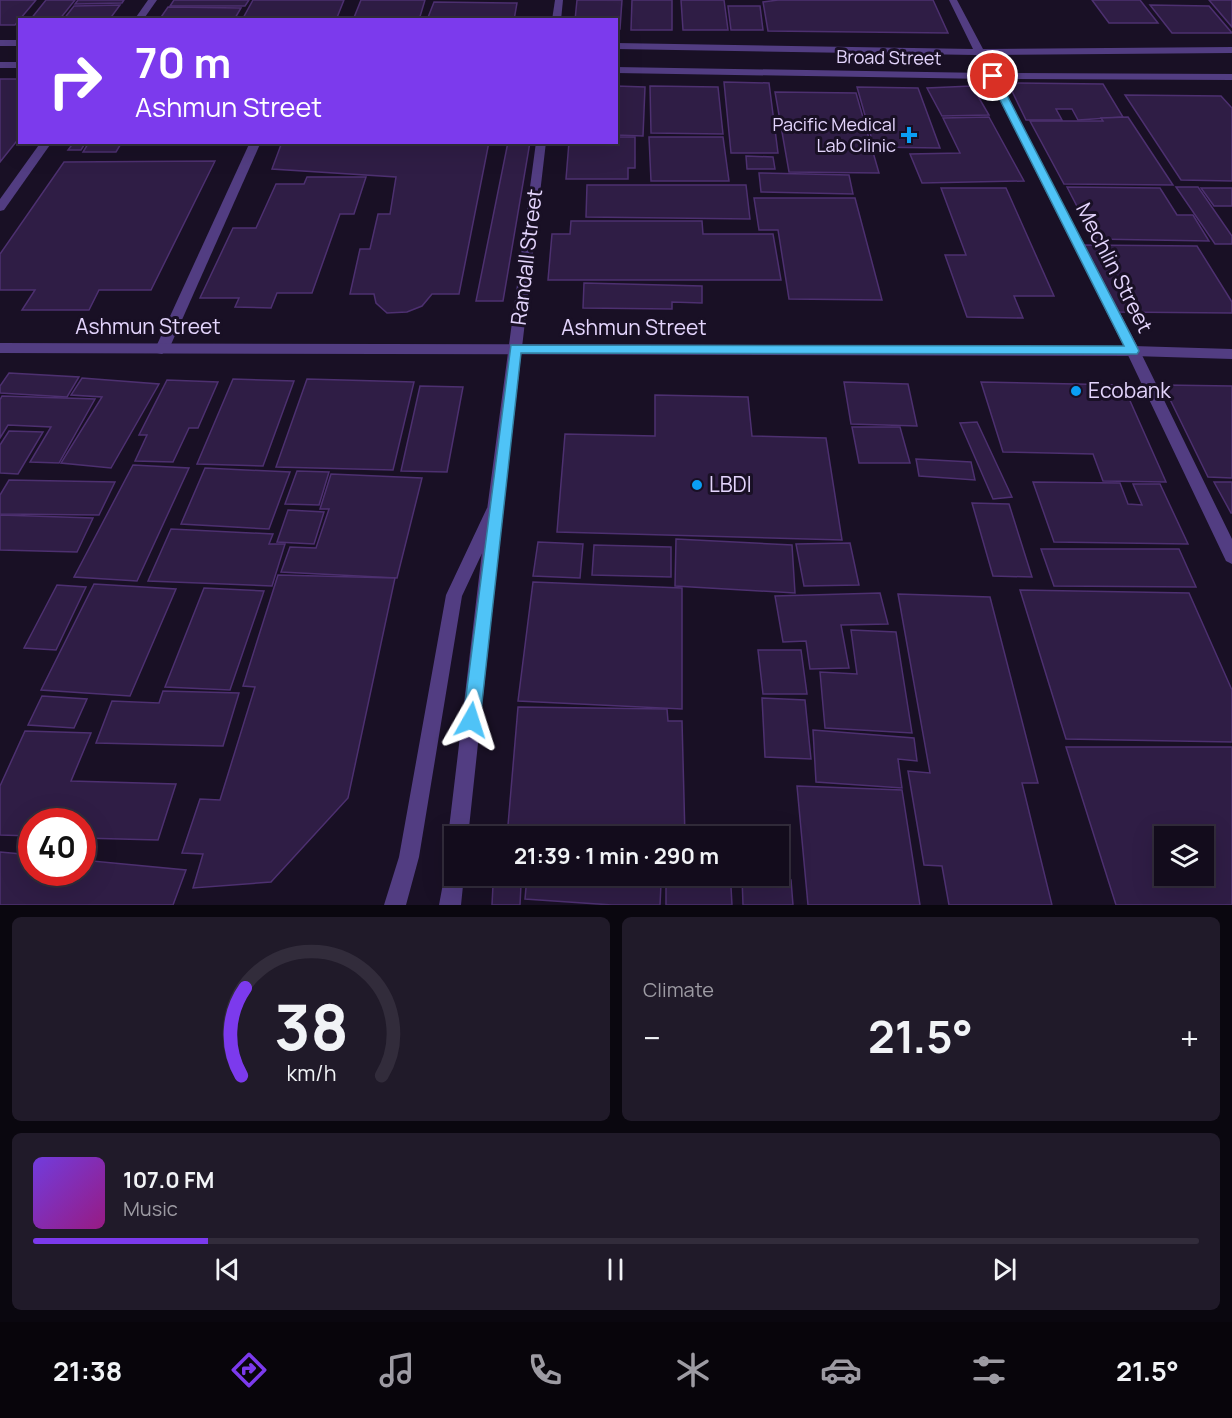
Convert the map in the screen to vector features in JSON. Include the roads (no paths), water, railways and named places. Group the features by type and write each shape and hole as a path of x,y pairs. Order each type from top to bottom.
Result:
{"street":[{"path":"140,18 153,0"},
{"path":"556,18 559,0"},
{"name":"Mechlin Street","path":"953,0 1133,351 1232,556"},
{"path":"0,43 18,42"},
{"name":"Broad Street","path":"618,46 979,51 1232,50"},
{"path":"0,65 18,65"},
{"name":"Broad Street","path":"618,70 1232,77"},
{"path":"0,207 46,144"},
{"path":"162,349 255,144"},
{"name":"Randall Street","path":"459,826 495,510 541,144"},
{"name":"Ashmun Street","path":"0,348 1133,351 1232,354"},
{"path":"395,905 409,857 454,595 495,510"},
{"path":"450,905 452,886"}],"place":[{"name":"Pacific Medical Lab Clinic","path":"909,135"},
{"name":"Ecobank","path":"1076,391"},
{"name":"LBDI","path":"697,485"}]}
